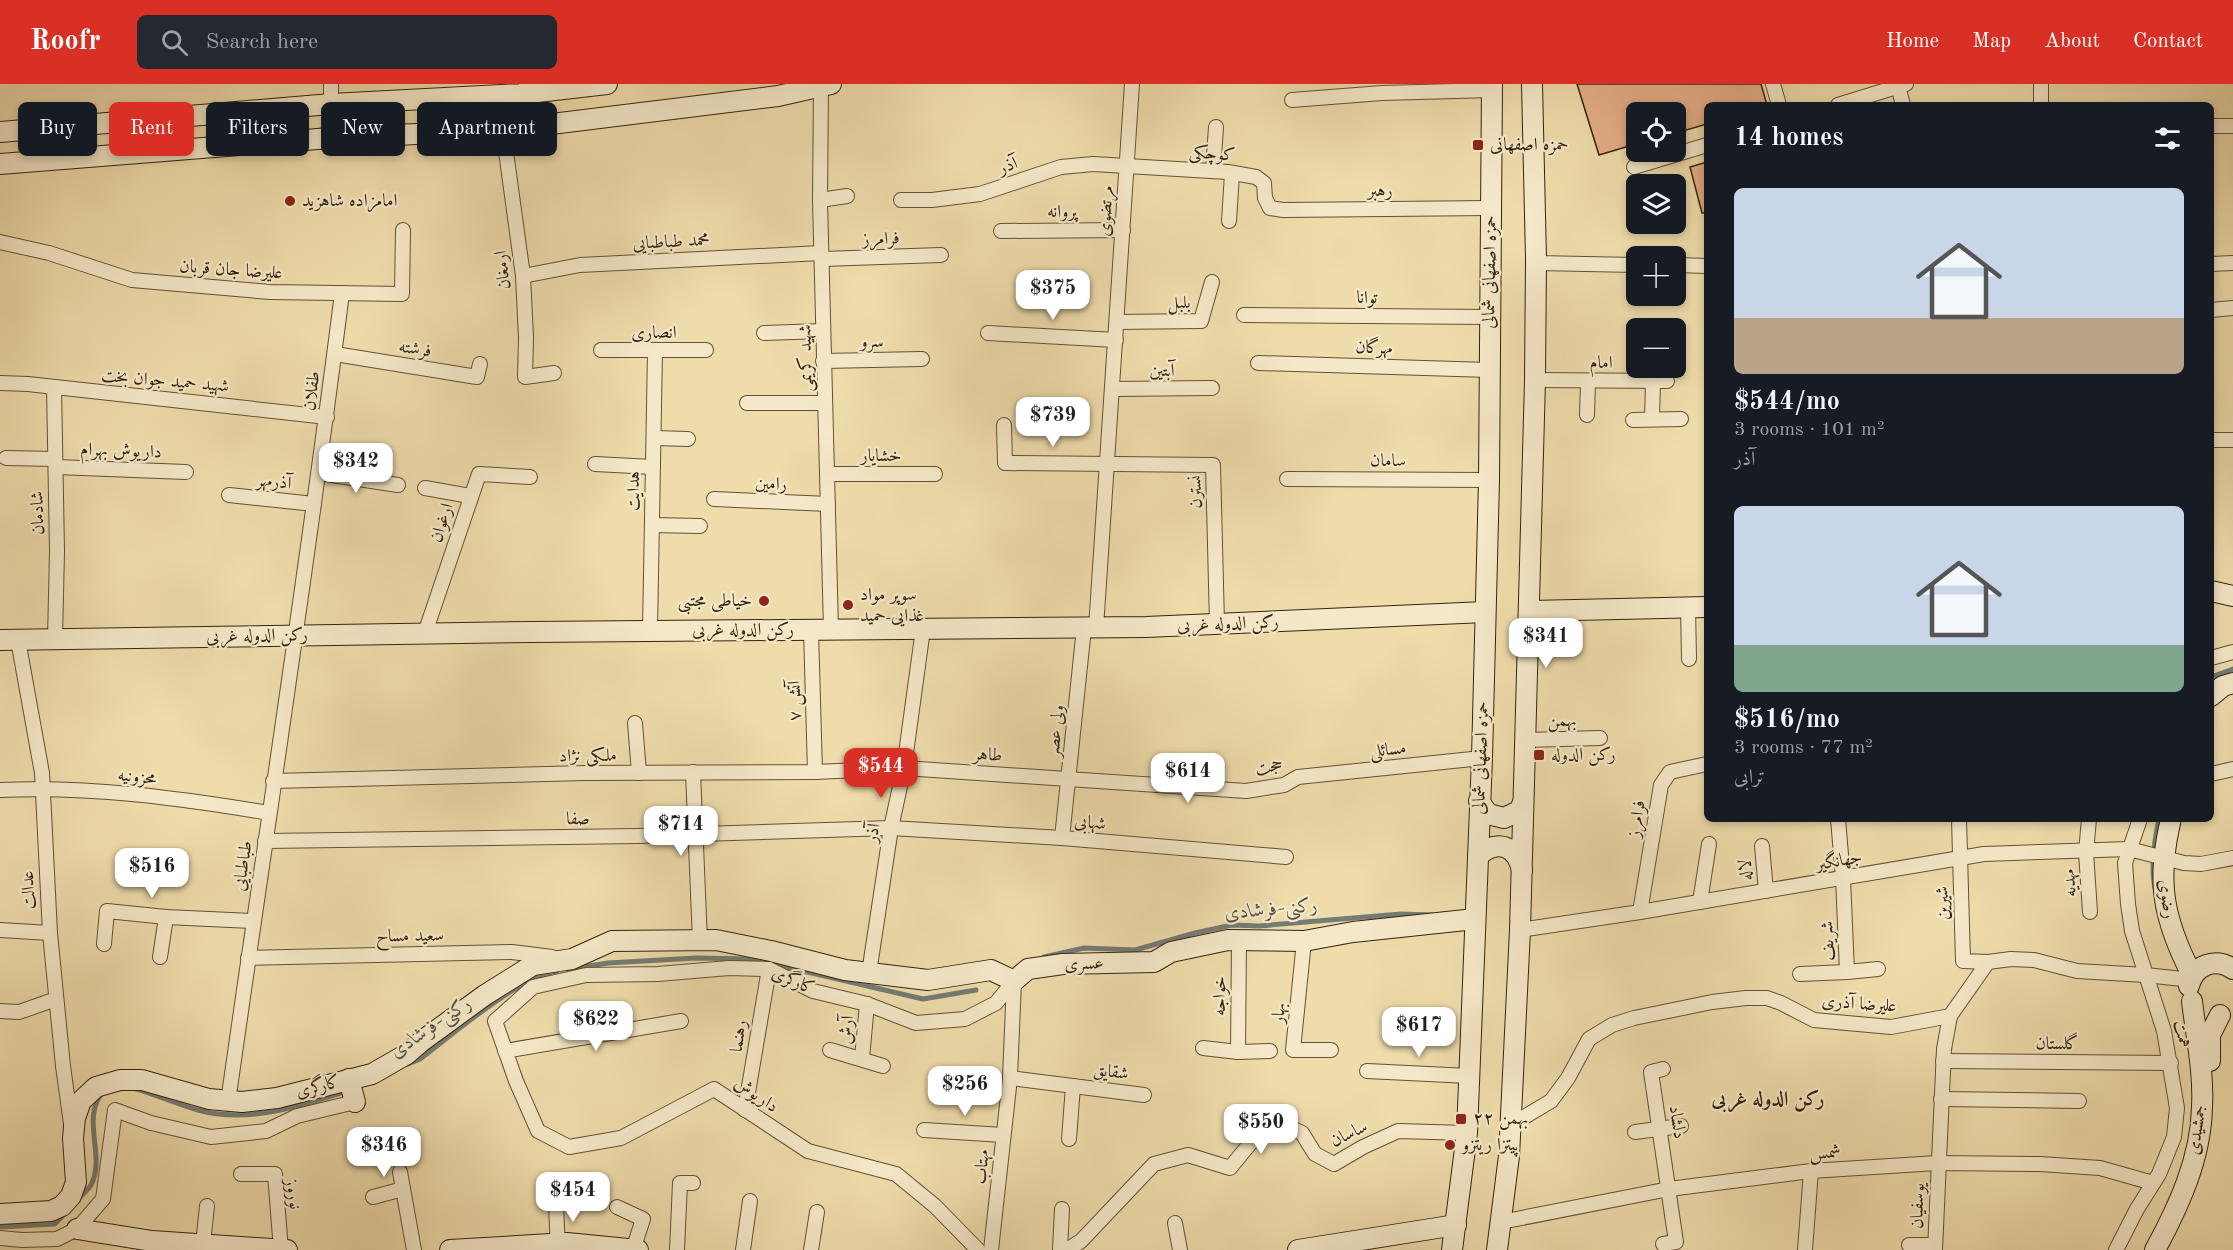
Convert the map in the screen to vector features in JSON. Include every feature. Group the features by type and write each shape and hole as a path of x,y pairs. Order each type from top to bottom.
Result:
{"main road":[{"path":"369,102 520,94 607,84"},
{"path":"1497,1250 1511,1125 1530,611 1536,263 1532,84"},
{"path":"557,123 778,96 826,85"},
{"name":"حمزه اصفهانی شمالی","path":"1452,1250 1467,1133 1482,758 1489,480 1492,87"},
{"path":"0,132 321,105"},
{"path":"0,164 330,138 417,134"},
{"path":"2214,591 2233,589"},
{"path":"2214,592 2233,596"},
{"path":"1530,611 1697,607"},
{"name":"رکن الدوله غربی","path":"9,640 425,633 1090,628 1485,612"},
{"path":"2214,694 2223,686 2233,683"},
{"path":"1479,801 1488,814 1504,818 1519,811 1523,803"},
{"name":"رضوی","path":"2171,822 2162,881 2166,911 2192,978"},
{"path":"1478,856 1485,850 1504,847 1513,852 1522,870"},
{"name":"عسری","path":"1014,981 1028,969 1063,964 1154,962 1171,952 1239,940 1304,941 1353,932 1475,919"},
{"name":"کارگری","path":"62,1206 71,1196 76,1182 73,1138 75,1118 81,1101 96,1087 120,1080 142,1080 209,1100 228,1102 277,1098 372,1074 408,1054 422,1041 485,995 533,965 572,959 612,941 657,939 700,942"},
{"path":"700,942 716,940 845,970 869,973 928,980 991,970 1014,981"},
{"path":"2192,978 2203,966 2211,963 2219,963 2233,969"},
{"name":"جمشیدی","path":"2155,1250 2187,1183 2199,1136 2202,1086 2192,1001 2189,994 2192,978"},
{"path":"2192,1001 2204,1013 2227,1012"},
{"name":"جمشیدی","path":"2166,1250 2191,1197 2205,1158 2212,1094 2209,1039 2227,1012"},
{"path":"349,1079 355,1102"},
{"path":"0,1214 51,1211 62,1206"},
{"path":"1298,1250 1456,1225"},
{"path":"77,1229 152,1246 203,1244 287,1250"},
{"path":"450,1250 558,1246 638,1250"}],"street":[{"path":"331,84 331,102"},
{"name":"مرتضوی","path":"1090,628 1107,465 1132,84"},
{"path":"1773,84 1778,102"},
{"path":"2041,84 2042,102"},
{"name":"شهید کریمی","path":"821,630 828,504 820,200 826,85"},
{"path":"1848,102 1902,85 1903,102"},
{"path":"1292,100 1382,88 1492,87"},
{"path":"2214,126 2233,126"},
{"path":"1213,171 1216,127"},
{"path":"1634,167 1704,146"},
{"name":"ارمغان","path":"507,156 523,276 525,377 554,373"},
{"name":"آذر","path":"901,200 932,200 980,194 1061,167 1093,164 1127,167"},
{"name":"کوچکی","path":"1127,167 1213,171 1256,177 1264,183 1265,198 1270,208"},
{"path":"1229,221 1232,174"},
{"path":"820,200 847,196"},
{"name":"رهبر","path":"1270,208 1295,210 1491,208"},
{"name":"علیرضا جان قربان","path":"0,242 49,254 132,280 270,292 402,294 403,230"},
{"name":"پروانه","path":"1001,231 1123,230"},
{"name":"فرامرز","path":"821,256 941,255"},
{"name":"محمد طباطبایی","path":"523,276 592,264 821,256"},
{"path":"1536,263 1626,264"},
{"path":"2214,264 2233,263"},
{"path":"1686,265 1704,266"},
{"name":"بلبل","path":"1117,322 1201,321 1212,282"},
{"name":"طفلان","path":"296,635 342,293"},
{"path":"2214,310 2233,308"},
{"name":"توانا","path":"1244,315 1490,317"},
{"path":"764,333 823,331"},
{"path":"988,333 1116,340"},
{"name":"انصاری","path":"601,350 706,350"},
{"name":"هدایت","path":"650,631 655,351"},
{"name":"فرشته","path":"335,354 477,377 480,364"},
{"name":"سرو","path":"823,361 922,359"},
{"name":"مهرگان","path":"1258,363 1489,370"},
{"name":"امام","path":"1535,380 1660,381 1652,419"},
{"path":"1587,416 1588,381"},
{"name":"شهید حمید جوان بخت","path":"0,383 327,417"},
{"name":"شادمان","path":"54,387 57,551 55,639"},
{"name":"آبتین","path":"1112,389 1212,388"},
{"path":"747,403 825,403"},
{"path":"1633,420 1681,419"},
{"path":"1004,425 1005,463 1107,465"},
{"path":"654,438 688,440"},
{"path":"2214,440 2233,440"},
{"name":"داریوش بهرام","path":"6,458 186,472"},
{"path":"595,464 653,467"},
{"name":"نسترن","path":"1107,465 1213,465 1217,624"},
{"path":"319,473 398,485"},
{"name":"ارغوان","path":"425,633 479,474 530,477"},
{"name":"خشایار","path":"827,474 935,474"},
{"name":"سامان","path":"1287,479 1489,480"},
{"path":"425,488 470,496"},
{"name":"آذرمهر","path":"229,495 314,504"},
{"name":"رامین","path":"714,499 828,504"},
{"path":"652,525 700,526"},
{"path":"1689,659 1697,607"},
{"name":"ولی عصر","path":"1062,838 1090,628"},
{"name":"آذر","path":"869,973 891,828 904,768 923,629"},
{"name":"آتش ۷","path":"815,772 821,630"},
{"name":"طباطبایی","path":"228,1102 252,921 296,635"},
{"name":"عدالت","path":"9,640 42,773 50,933 63,1066 73,1138"},
{"path":"2214,657 2233,652"},
{"path":"635,723 639,773"},
{"name":"بهمن","path":"1526,740 1600,738"},
{"name":"مسائلی","path":"1298,777 1482,758"},
{"name":"فرامرز","path":"1640,912 1661,786 1670,772 1704,765"},
{"name":"طاهر","path":"904,768 1069,779"},
{"name":"ملکی نژاد","path":"273,781 693,772 815,772 904,768"},
{"path":"2214,773 2233,769"},
{"path":"693,772 700,942"},
{"name":"حجت","path":"1069,779 1246,791 1284,785 1298,777"},
{"name":"محزونیه","path":"0,790 42,788 100,791 196,801 269,813"},
{"path":"1838,822 1843,878"},
{"name":"شیرین","path":"1959,822 1963,961 1988,962"},
{"name":"مهدیه","path":"2089,822 2086,852 2090,912"},
{"name":"همت","path":"2116,1250 2153,1183 2174,1137 2177,1108 2164,1031 2132,931 2128,904 2125,863 2139,822"},
{"name":"صفا","path":"265,841 638,836 891,828"},
{"name":"شهابی","path":"891,828 1062,838 1286,857"},
{"path":"1700,902 1708,844"},
{"name":"لاله","path":"1762,846 1766,891"},
{"name":"جهانگیر","path":"1520,930 1984,854 2128,849 2184,863 2201,864 2233,858"},
{"name":"شریف","path":"1843,878 1847,972 1878,969"},
{"path":"104,944 107,911 166,917 252,921"},
{"path":"160,957 166,917"},
{"path":"0,930 50,933"},
{"name":"خواجه","path":"1238,1052 1239,940"},
{"name":"بهار","path":"1304,941 1293,1050 1331,1050"},
{"name":"سعید مساح","path":"248,958 512,952 572,959"},
{"path":"1937,1163 1943,1061 1950,1016 1988,962 2034,960 2077,971 2192,978"},
{"name":"کارگری","path":"495,1021 533,987 586,975 658,974 729,968 769,969 813,990 867,1004 916,1023 966,1019 996,1003 1014,981"},
{"name":"رهنما","path":"745,1110 769,969"},
{"path":"1800,974 1847,972"},
{"name":"مهتاب","path":"991,1250 1010,1078 1014,981"},
{"name":"علیرضا آذری","path":"1511,1125 1551,1101 1568,1078 1589,1039 1612,1025 1634,1018 1712,1002 1746,998 1767,998 1782,1003 1814,1020 1891,1027 1950,1016"},
{"path":"0,1011 19,1012 56,999"},
{"name":"آرش","path":"862,1058 867,1004"},
{"name":"داریوش","path":"495,1021 538,1131 569,1147 621,1138 714,1089 808,1151 896,1174 935,1206 978,1250"},
{"path":"506,1051 681,1021"},
{"path":"1203,1048 1238,1052 1270,1051"},
{"name":"آرش","path":"830,1050 884,1066"},
{"name":"گلستان","path":"1943,1061 2170,1063"},
{"name":"دلشاد","path":"1663,1069 1651,1072 1670,1189"},
{"path":"1367,1071 1469,1076"},
{"name":"شقایق","path":"1010,1078 1144,1095"},
{"name":"شقایق","path":"1069,1139 1074,1086"},
{"path":"1941,1099 2079,1101"},
{"name":"کارگری","path":"0,1238 57,1239 77,1229 103,1200 115,1110 151,1123 211,1137 266,1131 297,1116 355,1102"},
{"name":"ساسان","path":"1067,1250 1081,1241 1154,1164 1188,1155 1230,1168 1262,1129 1282,1124 1302,1133 1315,1154 1334,1164 1363,1147 1398,1131 1467,1133"},
{"path":"1635,1132 1681,1126"},
{"path":"924,1130 1004,1135"},
{"name":"شمس","path":"1501,1222 1670,1189 1811,1171 1937,1163 2040,1164 2100,1168 2153,1183"},
{"name":"یوسفیان","path":"1935,1247 1937,1163"},
{"path":"1805,1250 1811,1171"},
{"path":"400,1172 414,1250"},
{"name":"نوروز","path":"242,1174 275,1174 281,1250"},
{"path":"677,1250 680,1183 693,1183"},
{"path":"373,1197 403,1189"},
{"path":"1663,1244 1676,1242 1670,1189"},
{"path":"743,1250 750,1201"},
{"path":"556,1204 558,1246"},
{"path":"62,1206 77,1229"},
{"path":"203,1244 207,1206"},
{"path":"617,1207 643,1219 633,1250"},
{"path":"1060,1250 1062,1209"},
{"path":"811,1250 818,1212"},
{"path":"1175,1223 1180,1250"},
{"path":"1909,1245 1935,1247"}],"building":[{"path":"1577,84 1761,84 1766,102 1704,102 1704,125 1686,130 1686,102 1626,102 1626,147 1599,155"},
{"path":"1704,163 1704,213 1702,213 1690,167"}],"waterway":[{"path":"2214,676 2233,669"},
{"path":"2156,893 2153,856 2158,822"},
{"name":"رکنی-فرشادی","path":"1044,957 1084,948 1135,950 1232,925 1259,926 1401,914 1433,915"},
{"name":"رکنی-فرشادی","path":"569,969 608,963 696,958 751,959 923,999 976,990"},
{"name":"رکنی-فرشادی","path":"408,1064 420,1059 506,995 542,975 557,971"},
{"name":"رکنی-فرشادی","path":"133,1088 198,1110 235,1115 293,1107 347,1091"},
{"name":"رکنی-فرشادی","path":"78,1199 90,1187 95,1174 93,1126 96,1104 102,1093"},
{"name":"رکنی-فرشادی","path":"0,1227 55,1224 66,1212"}],"place":[{"name":"حمزه اصفهانی","path":"1478,145"},
{"name":"امامزاده شاهزید","path":"290,201"},
{"name":"خیاطی مجتبی","path":"764,601"},
{"name":"سوپر مواد غذایی حمید","path":"848,605"},
{"name":"رکن الدوله","path":"1539,755"},
{"name":"۲۲ بهمن","path":"1461,1119"},
{"name":"پیتزا ریتزو","path":"1450,1145"}],"district":[{"name":"رکن الدوله غربی","path":"1768,1100"}]}
